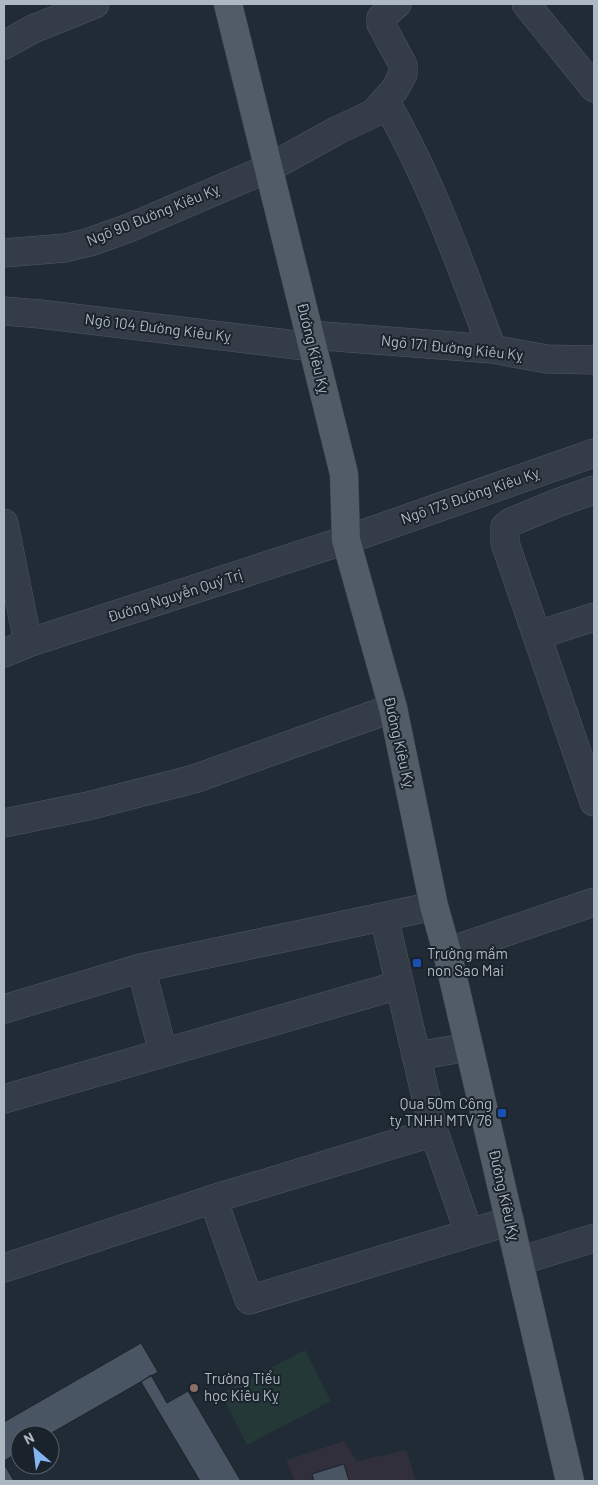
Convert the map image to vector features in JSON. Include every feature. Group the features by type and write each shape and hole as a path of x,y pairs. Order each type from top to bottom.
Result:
{"main road":[{"name":"Đường Kiêu Kỵ","path":"228,4 344,474 346,540 393,708 434,906 447,952 570,1481"}],"street":[{"path":"4,45 33,29 95,4"},
{"name":"Ngõ 90 Đường Kiêu Kỵ","path":"4,253 65,248 90,242 128,228 269,168 338,130 374,113 395,89 403,74 402,65 382,24 381,18 397,4"},
{"path":"526,4 594,88"},
{"path":"385,101 401,128 436,207 492,349"},
{"name":"Ngõ 104 Đường Kiêu Kỵ","path":"4,311 311,341"},
{"name":"Ngõ 171 Đường Kiêu Kỵ","path":"311,341 492,349 547,359 594,360"},
{"name":"Ngõ 173 Đường Kiêu Kỵ","path":"346,540 594,453"},
{"path":"594,490 520,518 505,527 505,543 589,767 594,802"},
{"path":"4,523 16,648"},
{"name":"Đường Nguyễn Quý Trị","path":"16,648 346,540"},
{"path":"538,635 594,617"},
{"path":"4,823 88,806 194,779 393,708"},
{"path":"447,952 594,902"},
{"path":"4,1009 141,968 434,906"},
{"path":"384,917 434,1132 469,1233"},
{"path":"141,968 163,1052"},
{"path":"4,1099 399,985"},
{"path":"416,1056 469,1047"},
{"path":"4,1268 213,1199 434,1132"},
{"path":"213,1199 249,1300 510,1221"},
{"path":"519,1261 594,1238"}],"shaded area":[{"path":"344,1441 357,1461 406,1450 416,1481 295,1481 286,1460"}],"green space":[{"path":"305,1350 331,1401 247,1445 221,1393"}],"building":[{"path":"141,1343 158,1372 60,1428 60,1425 10,1425 10,1457 4,1461 4,1422"},
{"path":"151,1375 167,1403 188,1391 241,1481 200,1481 141,1382"},
{"path":"4,1464 14,1481 4,1481"},
{"path":"344,1464 349,1481 314,1481 312,1474"}],"place":[{"name":"Trường mầm non Sao Mai","path":"417,963"},
{"name":"Qua 50m Công ty TNHH MTV 76","path":"502,1113"},
{"name":"Trường Tiểu học Kiêu Kỵ","path":"194,1388"}]}
